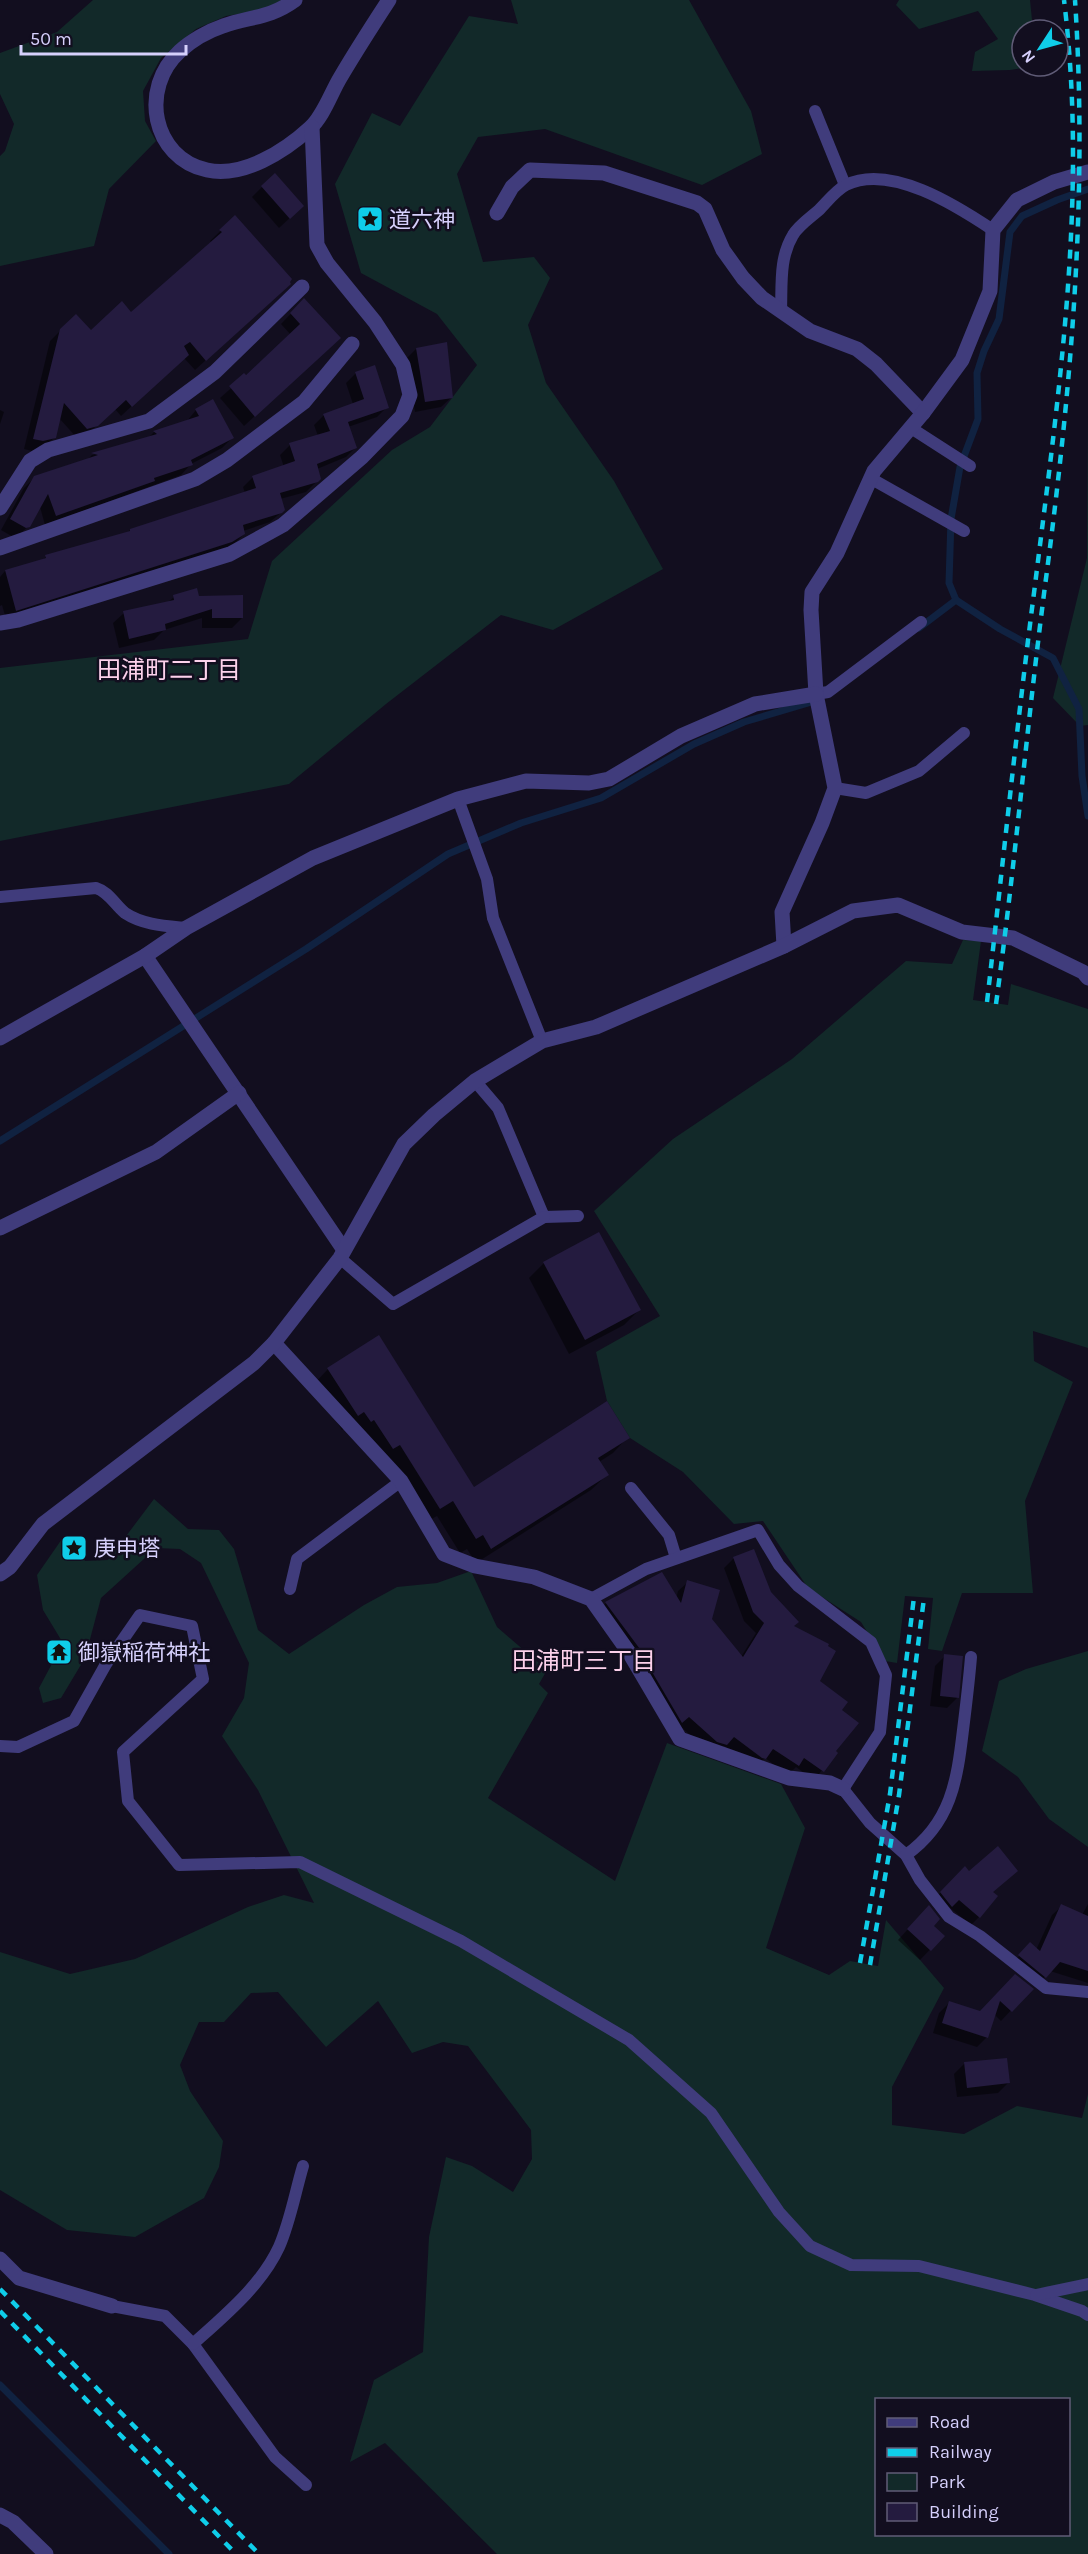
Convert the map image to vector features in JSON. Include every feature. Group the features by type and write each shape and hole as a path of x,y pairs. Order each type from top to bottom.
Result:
{"street":[{"path":"295,0 273,14 224,25 211,31 179,52 168,66 159,82 154,103 157,124 167,143 192,165 210,171 234,170 258,163 312,127 389,0"},
{"path":"0,623 18,620 230,554 283,525 362,457 402,416 410,395 403,365 375,322 327,263 317,245 312,127"},
{"path":"497,213 512,187 530,171 604,173 697,203 705,209 723,250 743,278 762,298 810,331 857,349 876,364 923,413"},
{"path":"784,946 782,912 822,823 835,788 816,694 812,592 837,553 870,478 923,413 962,360 990,291 993,230 1017,200 1054,182 1088,172"},
{"path":"0,508 30,461 48,450 149,421 215,372 302,287"},
{"path":"0,548 195,479 227,460 304,402 352,344"},
{"path":"0,1038 144,956 186,928 313,858 459,799 526,781 589,783 609,779 681,736 755,704 816,694"},
{"path":"0,1574 10,1567 43,1524 254,1363 274,1343 342,1254 404,1144 475,1081 542,1041 596,1027 784,946 853,911 898,905 962,932 1013,938 1086,973"},
{"path":"144,956 239,1093 342,1254"},
{"path":"0,1228 156,1152 239,1093"},
{"path":"274,1343 401,1481 444,1554 475,1566 534,1577 591,1599 630,1654 680,1739 789,1778 830,1783 843,1789"},
{"path":"0,2259 19,2278 112,2306"},
{"path":"0,2515 13,2522 46,2554"}],"lane":[{"path":"815,111 845,185"},
{"path":"781,311 782,262 793,234 845,185 869,179 890,180 925,191 970,214 993,230"},
{"path":"911,428 970,466"},
{"path":"870,478 964,531"},
{"path":"816,694 828,692 921,622"},
{"path":"835,788 866,793 919,771 964,733"},
{"path":"459,799 488,879 493,918 542,1041"},
{"path":"0,897 96,888 103,890 125,913 144,921 186,928"},
{"path":"475,1081 498,1108 544,1217"},
{"path":"342,1254 393,1304 544,1217 578,1216"},
{"path":"290,1589 297,1559 401,1481"},
{"path":"631,1488 669,1535 676,1558"},
{"path":"591,1599 646,1569 758,1530 779,1565 798,1586 871,1642 886,1675 880,1732 843,1789 870,1823 906,1855 920,1880 949,1917 980,1936 1046,1988 1088,1992"},
{"path":"0,1746 18,1747 74,1721 106,1664 140,1615 192,1626 203,1679 123,1752 128,1801 179,1865 300,1863 461,1941 629,2040 711,2113 779,2212 810,2246 851,2265 919,2266 1035,2295 1088,2315"},
{"path":"906,1855 939,1823 950,1799 957,1776 971,1657"},
{"path":"193,2344 238,2303 278,2248 303,2166"},
{"path":"1035,2295 1088,2284"},
{"path":"112,2306 165,2316 193,2344 275,2457 306,2485"}],"green space":[{"path":"93,0 282,0 263,10 226,16 196,29 161,58 143,91 145,121 156,141 109,189 94,246 0,266 0,156 5,151 14,124 0,94 0,53 57,32"},
{"path":"511,0 689,0 751,111 762,154 702,185 545,129 478,137 457,174 483,262 534,257 550,278 528,325 546,383 614,481 663,569 553,630 501,615 386,704 289,784 0,841 0,668 248,639 272,561 392,450 430,427 477,365 437,314 361,273 335,184 372,113 400,126 469,16 518,24"},
{"path":"899,0 1030,0 1032,18 1010,18 1010,70 972,71 975,52 998,39 978,11 919,29 896,5"},
{"path":"1088,415 1088,725 1080,726 1053,698 1087,558"},
{"path":"963,940 981,941 973,1000 1008,1005 1011,984 1088,1009 1088,1348 1033,1331 1034,1361 1073,1382 1025,1501 1033,1593 962,1593 942,1651 928,1649 933,1598 905,1596 897,1663 885,1661 861,1622 808,1588 763,1521 734,1524 683,1472 630,1438 607,1401 596,1352 660,1316 594,1211 673,1139 792,1059 906,961 952,964"},
{"path":"154,1499 188,1529 219,1530 234,1549 258,1630 289,1654 364,1605 397,1587 437,1583 471,1571 497,1627 547,1670 539,1684 548,1693 488,1798 615,1881 667,1743 781,1784 805,1828 766,1948 829,1975 850,1961 878,1966 886,1920 944,1988 892,2087 892,2125 964,2134 1017,2106 1082,2118 1088,2094 1088,2554 497,2554 385,2443 350,2462 374,2380 423,2352 429,2237 446,2157 472,2166 513,2192 532,2159 531,2130 468,2046 443,2042 412,2053 378,2001 326,2047 278,1992 251,1993 224,2022 199,2022 180,2065 190,2091 223,2141 219,2167 204,2198 135,2237 67,2230 0,2190 0,1952 70,1974 135,1959 248,1907 284,1895 314,1903 258,1790 222,1736 244,1698 249,1663 201,1563 180,1549 156,1548 101,1598 85,1658 61,1698 43,1703 39,1688 63,1643 43,1610 37,1575 64,1536 85,1561 108,1560"},
{"path":"1088,1651 1088,1847 1049,1819 1018,1777 982,1751 999,1681 1026,1669"}],"building":[{"path":"275,173 304,206 290,219 261,186"},
{"path":"235,215 292,279 291,284 206,361 190,342 184,346 189,355 132,407 126,400 98,426 87,429 64,403 56,438 43,441 33,439 60,329 76,314 91,330 122,301 131,312 222,232 219,230"},
{"path":"304,298 341,338 255,417 229,386 244,373 246,375 300,324 290,313"},
{"path":"447,342 453,398 425,402 416,348"},
{"path":"375,365 389,408 348,422 357,448 317,464 321,479 318,482 280,493 285,510 282,513 243,525 245,534 232,542 16,611 5,570 46,558 45,555 130,531 130,529 256,488 252,476 295,461 289,443 330,431 323,414 364,399 355,372"},
{"path":"213,399 234,438 191,460 193,465 56,516 48,494 30,527 26,528 10,519 34,476 98,455 91,453 157,434 153,431 199,416 195,409"},
{"path":"197,588 199,596 243,595 243,618 212,618 212,609 165,624 166,630 129,639 123,611 174,600 173,595"},
{"path":"599,1232 641,1310 585,1340 543,1262"},
{"path":"379,1335 474,1487 607,1401 630,1438 598,1458 609,1475 491,1549 483,1535 476,1539 453,1501 440,1509 400,1445 393,1449 374,1420 371,1422 364,1412 358,1416 327,1368"},
{"path":"754,1549 771,1592 799,1622 794,1626 829,1644 828,1646 836,1651 820,1681 848,1702 842,1710 859,1723 836,1751 838,1753 824,1772 804,1758 799,1766 773,1749 766,1759 762,1758 734,1737 727,1745 717,1742 689,1717 682,1723 648,1665 651,1664 605,1602 662,1572 681,1603 687,1580 720,1590 712,1619 743,1657 764,1623 753,1612 733,1557"},
{"path":"944,1654 963,1656 959,1698 940,1696"},
{"path":"998,1846 1018,1871 993,1892 998,1896 980,1918 959,1900 952,1907 940,1892 965,1866 969,1871"},
{"path":"1061,1904 1088,1916 1088,1971 1060,1962 1046,1978 1018,1955 1030,1942 1040,1951"},
{"path":"929,1905 940,1919 934,1926 945,1936 931,1951 907,1929"},
{"path":"1015,1974 1034,1989 1012,2012 1000,2001 988,2038 942,2023 949,2001 980,2011"},
{"path":"1007,2058 1010,2083 967,2088 964,2062"}],"waterway":[{"path":"956,600 949,583 951,519 960,467 978,419 977,373 984,351 999,319 1010,232 1022,216 1088,189"},
{"path":"919,628 956,600 1000,629 1053,658 1079,709 1082,776 1088,816"},
{"path":"0,1141 306,949 448,854 521,823 601,798 694,744 744,722 815,701"},
{"path":"0,2385 169,2554"}],"railway":[{"path":"987,1002 1068,293 1073,146 1071,73 1064,0"},
{"path":"996,1004 1054,512 1075,294 1079,148 1079,74 1075,0"},
{"path":"860,1963 890,1794 914,1597"},
{"path":"870,1965 899,1795 924,1598"},
{"path":"0,2289 259,2554"},
{"path":"0,2311 236,2554"}],"place":[{"name":"道六神","path":"370,219"},
{"name":"庚申塔","path":"74,1548"},
{"name":"御嶽稲荷神社","path":"59,1652"}],"district":[{"name":"田浦町二丁目","path":"169,670"},
{"name":"田浦町三丁目","path":"584,1661"}]}
